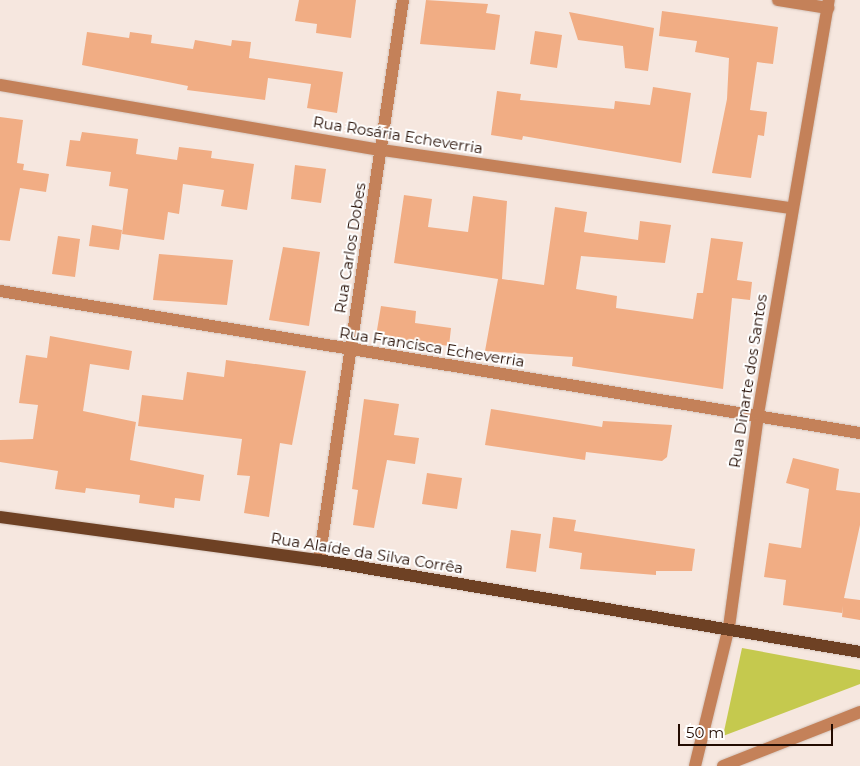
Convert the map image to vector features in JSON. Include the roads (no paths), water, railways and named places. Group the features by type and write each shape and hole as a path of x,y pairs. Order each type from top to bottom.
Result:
{"main road":[{"name":"Rua Alaíde da Silva Corrêa","path":"0,517 319,560 729,627 860,652"}],"street":[{"name":"Rua Carlos Dobes","path":"319,560 403,0"},
{"path":"778,0 828,4"},
{"name":"Rua Dinarte dos Santos","path":"695,766 729,627 758,414 828,4"},
{"name":"Rua Rosária Echeverria","path":"0,85 382,150 792,208"},
{"name":"Rua Francisca Echeverria","path":"0,291 350,351 758,414 860,433"},
{"path":"723,766 860,712"}]}
